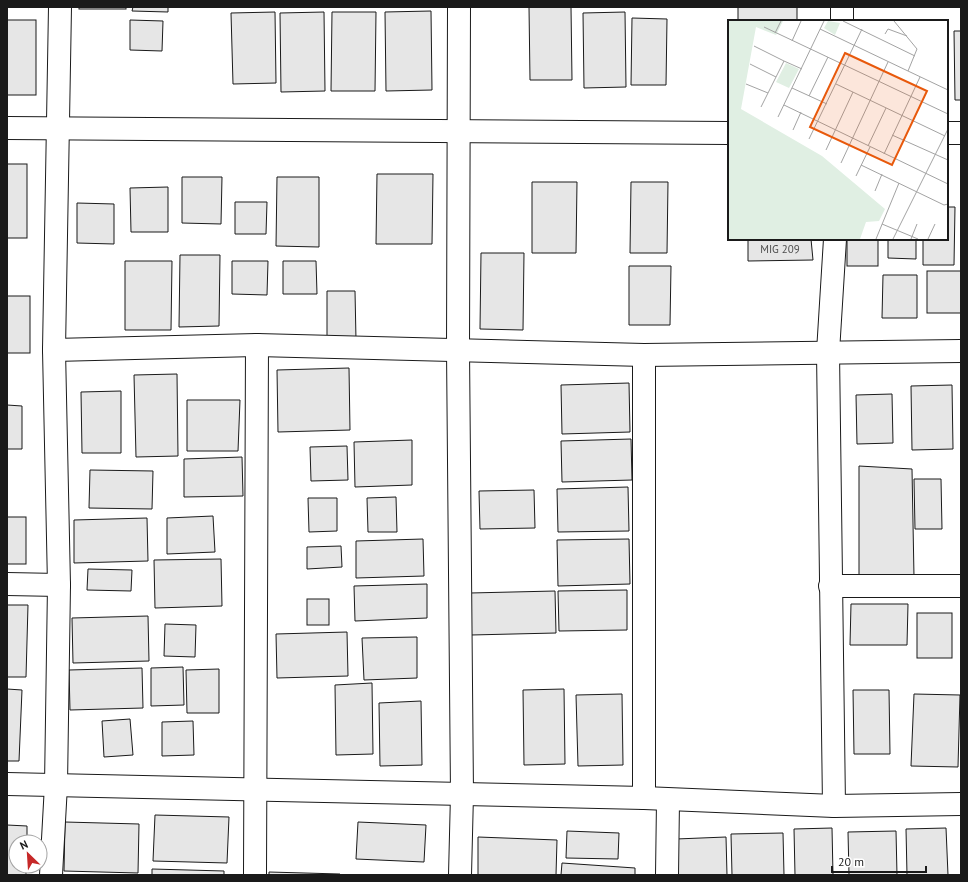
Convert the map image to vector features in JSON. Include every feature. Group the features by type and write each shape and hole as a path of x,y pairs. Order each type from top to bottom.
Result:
{"street":[{"path":"51,875 56,785 59,585 54,350 60,7"},
{"path":"459,7 458,350 462,794 460,875"},
{"path":"842,7 842,20"},
{"path":"7,128 728,133"},
{"path":"948,133 961,133"},
{"path":"834,806 828,352 836,240"},
{"path":"54,350 257,344 644,355 961,351"},
{"path":"255,875 257,344"},
{"path":"644,355 644,798"},
{"path":"7,584 59,585"},
{"path":"830,586 961,586"},
{"path":"7,784 255,788 644,798 668,801 834,806 961,804"},
{"path":"667,875 668,801"}],"building":[{"path":"79,7 126,7 126,9 79,9"},
{"path":"133,7 168,7 168,12 132,11"},
{"path":"529,7 571,7 572,80 530,80"},
{"path":"738,7 797,7 797,20 738,20"},
{"path":"431,11 432,90 386,91 385,12"},
{"path":"275,12 276,83 233,84 231,13"},
{"path":"324,12 325,91 281,92 280,13"},
{"path":"332,12 376,12 375,91 331,91"},
{"path":"625,12 626,87 584,88 583,13"},
{"path":"632,18 667,19 666,85 631,85"},
{"path":"7,20 36,20 36,95 7,95"},
{"path":"130,20 163,21 162,51 130,50"},
{"path":"954,31 961,31 961,100 955,100"},
{"path":"7,164 27,164 27,238 7,238"},
{"path":"377,174 433,174 432,244 376,244"},
{"path":"182,177 222,177 221,224 182,223"},
{"path":"277,177 319,177 319,247 276,246"},
{"path":"532,182 577,182 576,253 532,253"},
{"path":"631,182 668,182 667,253 630,253"},
{"path":"168,187 168,232 131,232 130,188"},
{"path":"235,202 267,202 266,234 235,234"},
{"path":"77,203 114,204 114,244 77,243"},
{"path":"948,207 955,207 954,265 923,265 923,240 948,240"},
{"path":"748,240 811,240 813,260 748,261"},
{"path":"847,240 878,240 878,266 847,266"},
{"path":"888,240 916,240 916,259 888,258"},
{"path":"481,253 524,253 523,330 480,329"},
{"path":"180,255 220,255 219,326 179,327"},
{"path":"125,261 172,261 171,330 125,330"},
{"path":"232,261 268,261 267,295 232,294"},
{"path":"283,261 316,261 317,294 283,294"},
{"path":"629,266 671,266 670,325 629,325"},
{"path":"927,271 961,271 961,313 927,313"},
{"path":"883,275 917,275 917,318 882,318"},
{"path":"327,291 355,291 356,340 327,340"},
{"path":"7,296 30,296 30,353 7,353"},
{"path":"349,368 350,430 278,432 277,370"},
{"path":"177,374 178,456 136,457 134,375"},
{"path":"629,383 630,432 562,434 561,385"},
{"path":"952,385 953,449 912,450 911,386"},
{"path":"121,391 121,453 82,453 81,392"},
{"path":"892,394 893,443 857,444 856,395"},
{"path":"187,400 240,400 238,451 187,451"},
{"path":"7,405 22,406 22,449 7,449"},
{"path":"631,439 632,480 562,482 561,441"},
{"path":"412,440 412,485 355,487 354,442"},
{"path":"347,446 348,480 311,481 310,447"},
{"path":"242,457 243,496 184,497 184,459"},
{"path":"859,466 912,469 914,577 859,575"},
{"path":"90,470 153,471 152,509 89,508"},
{"path":"914,479 941,479 942,529 915,529"},
{"path":"628,487 629,531 558,532 557,489"},
{"path":"534,490 535,528 480,529 479,491"},
{"path":"396,497 397,532 368,532 367,498"},
{"path":"308,498 337,498 337,531 309,532"},
{"path":"213,516 215,552 167,554 167,518"},
{"path":"7,517 26,517 26,564 7,564"},
{"path":"147,518 148,561 74,563 74,520"},
{"path":"423,539 424,576 356,578 356,541"},
{"path":"629,539 630,584 558,586 557,540"},
{"path":"341,546 342,567 307,569 307,547"},
{"path":"221,559 222,606 155,608 154,560"},
{"path":"88,569 132,570 131,591 87,590"},
{"path":"427,584 427,618 355,621 354,586"},
{"path":"627,590 627,630 559,631 558,591"},
{"path":"555,591 556,633 471,635 470,593"},
{"path":"307,599 329,599 329,625 307,625"},
{"path":"851,604 908,604 907,645 850,645"},
{"path":"7,605 28,605 26,677 7,677"},
{"path":"917,613 952,613 952,658 917,658"},
{"path":"148,616 149,661 73,663 72,618"},
{"path":"165,624 196,625 195,657 164,656"},
{"path":"347,632 348,676 277,678 276,634"},
{"path":"417,637 417,678 364,680 362,638"},
{"path":"183,667 184,705 151,706 151,668"},
{"path":"142,668 143,708 70,710 69,670"},
{"path":"219,669 219,713 187,713 186,670"},
{"path":"372,683 373,754 336,755 335,685"},
{"path":"7,689 22,690 19,761 7,761"},
{"path":"564,689 565,764 524,765 523,690"},
{"path":"853,690 889,690 890,754 854,754"},
{"path":"622,694 623,765 578,766 576,695"},
{"path":"914,694 960,695 958,767 911,766"},
{"path":"421,701 422,765 380,766 379,703"},
{"path":"130,719 133,755 104,757 102,721"},
{"path":"193,721 194,755 162,756 162,722"},
{"path":"155,815 229,817 227,863 153,861"},
{"path":"65,822 139,824 138,873 64,871"},
{"path":"358,822 426,825 424,862 356,859"},
{"path":"7,825 27,826 27,834 8,834 8,874 26,875 7,875"},
{"path":"832,828 833,875 795,875 794,829"},
{"path":"946,828 948,875 907,875 906,829"},
{"path":"567,831 619,833 618,859 566,858"},
{"path":"896,831 897,875 849,875 848,832"},
{"path":"783,833 784,875 732,875 731,834"},
{"path":"478,837 557,840 556,875 478,875"},
{"path":"726,837 727,875 677,875 676,839"},
{"path":"562,863 635,868 635,875 561,875"},
{"path":"152,869 224,871 224,875 152,875"},
{"path":"269,872 340,874 340,875 269,875"}]}
